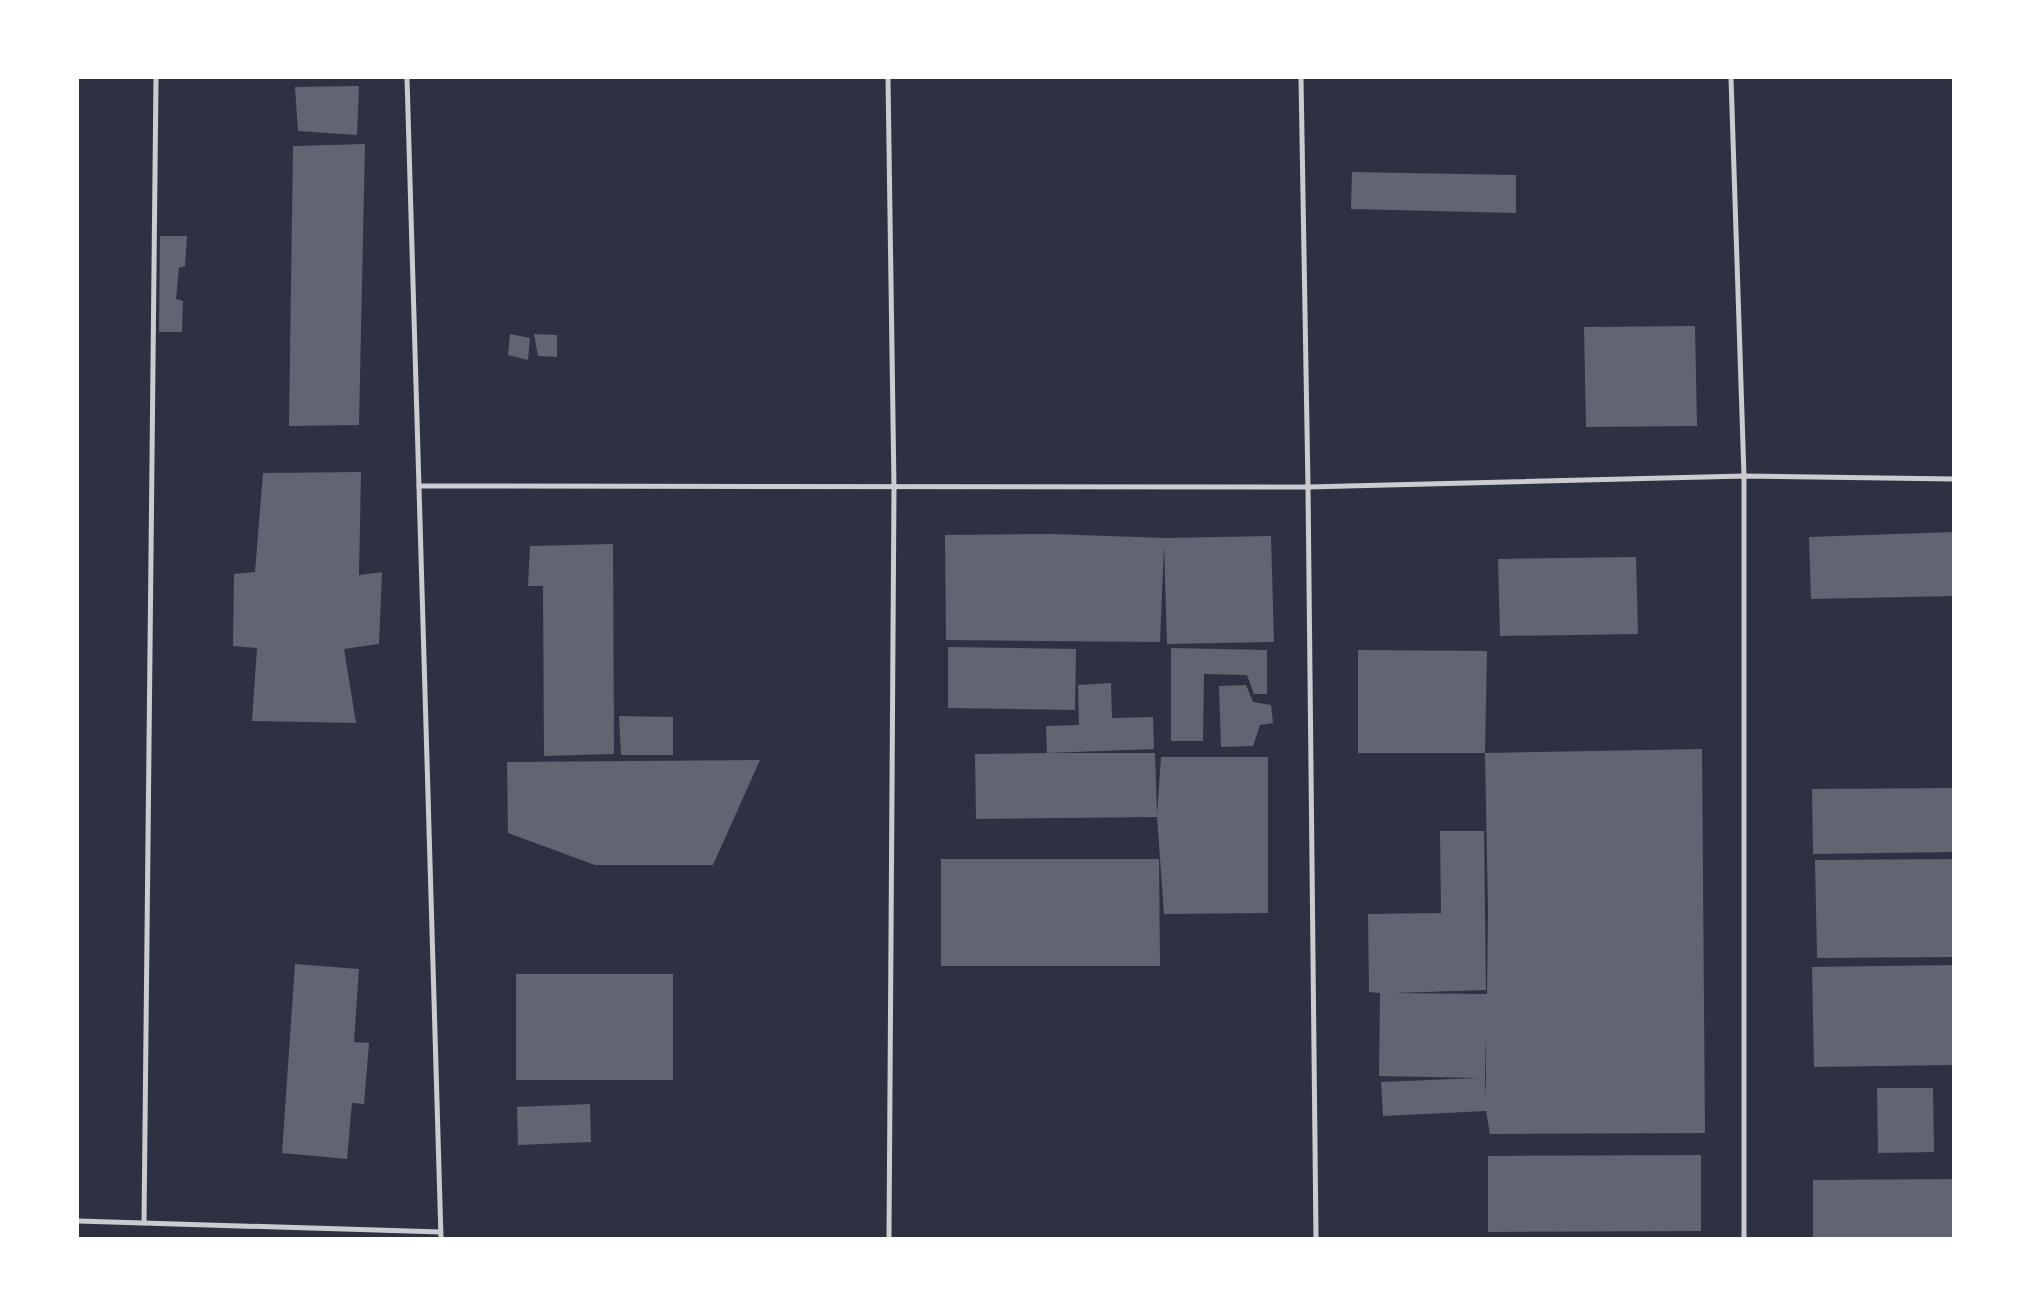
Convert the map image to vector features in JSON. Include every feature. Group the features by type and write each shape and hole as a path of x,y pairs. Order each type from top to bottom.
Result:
{"street":[{"path":"144,1223 156,78"},
{"path":"407,78 442,1238"},
{"path":"888,78 894,488 889,1238"},
{"path":"1301,78 1308,487 1316,1238"},
{"path":"1731,78 1744,476 1744,1238"},
{"path":"420,486 1308,487 1744,476 1954,479"},
{"path":"78,1221 441,1232"}],"building":[{"path":"359,86 357,135 298,131 295,87"},
{"path":"365,144 359,425 289,426 293,146"},
{"path":"1352,172 1516,175 1516,213 1351,209"},
{"path":"160,236 187,236 185,266 179,268 176,299 183,301 182,332 159,332"},
{"path":"1695,326 1697,426 1586,427 1584,327"},
{"path":"510,334 530,338 528,360 508,355"},
{"path":"534,334 557,335 557,357 538,356"},
{"path":"361,472 359,575 382,572 379,644 344,649 356,723 252,721 257,648 233,646 234,574 255,572 263,473"},
{"path":"1954,532 1954,596 1811,599 1809,537"},
{"path":"1052,534 1164,538 1271,536 1274,642 1167,644 1164,545 1160,642 946,640 945,535"},
{"path":"613,544 614,754 544,756 543,586 528,586 530,546"},
{"path":"1636,557 1638,634 1500,636 1498,559"},
{"path":"948,647 1076,649 1075,710 948,708"},
{"path":"1171,648 1267,650 1267,694 1254,694 1247,675 1204,674 1203,741 1171,741"},
{"path":"1358,650 1487,651 1485,753 1358,753"},
{"path":"1111,683 1112,718 1153,717 1154,749 1047,753 1046,726 1079,725 1078,685"},
{"path":"1246,685 1253,702 1271,705 1273,723 1260,725 1253,746 1221,747 1219,686"},
{"path":"619,716 673,717 673,755 621,755"},
{"path":"1702,749 1705,1133 1490,1134 1486,1111 1383,1116 1381,1082 1479,1078 1379,1076 1380,993 1369,992 1368,914 1441,913 1440,831 1484,831 1486,990 1394,993 1487,994 1488,911 1485,753","holes":["1486,1035 1486,1098 1485,1078"]},
{"path":"1155,753 1157,815 1161,757 1268,757 1268,913 1164,914 1157,817 976,819 975,754"},
{"path":"760,760 713,865 595,865 508,833 507,762"},
{"path":"1954,788 1954,852 1813,854 1812,789"},
{"path":"941,859 1159,859 1160,966 941,966"},
{"path":"1954,859 1954,957 1817,958 1815,860"},
{"path":"295,964 359,969 354,1042 369,1043 364,1104 352,1103 347,1159 282,1153"},
{"path":"1954,965 1954,1065 1814,1067 1812,967"},
{"path":"516,974 673,974 673,1080 516,1080"},
{"path":"1877,1088 1933,1088 1934,1152 1878,1153"},
{"path":"590,1104 591,1142 518,1145 517,1107"},
{"path":"1701,1155 1701,1231 1488,1232 1488,1156"},
{"path":"1954,1179 1954,1238 1813,1238 1813,1180"}]}
